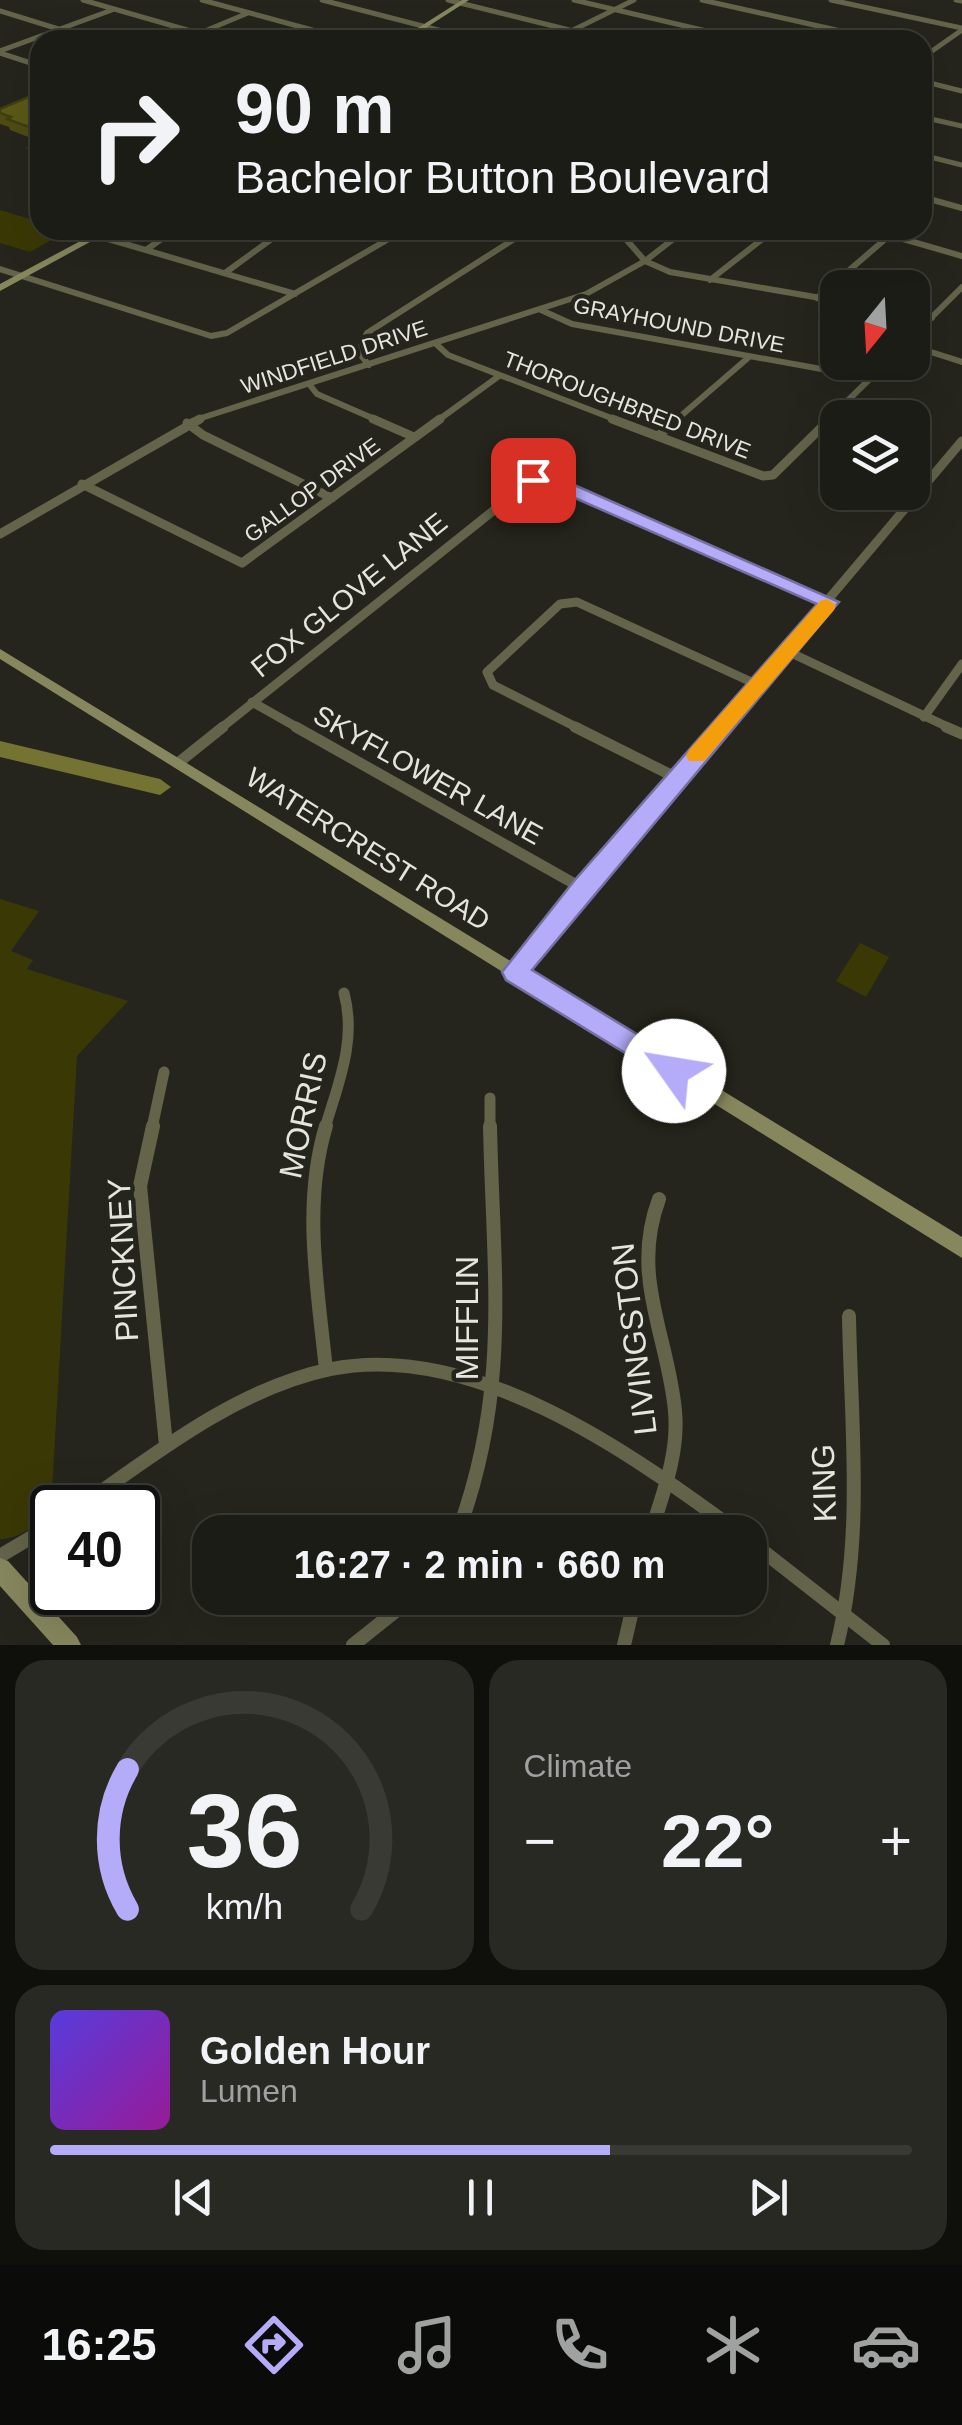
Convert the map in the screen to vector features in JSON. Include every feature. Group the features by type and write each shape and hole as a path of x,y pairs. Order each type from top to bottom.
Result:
{"street":[{"path":"83,0 185,30"},
{"path":"202,0 312,30"},
{"path":"322,0 434,30"},
{"path":"448,0 568,30"},
{"path":"574,0 702,30"},
{"path":"574,30 634,0"},
{"path":"702,0 837,30"},
{"path":"830,0 962,29"},
{"path":"418,30 463,2"},
{"path":"59,29 114,9"},
{"path":"0,11 62,30"},
{"path":"208,30 248,13"},
{"path":"932,52 962,29"},
{"path":"0,52 30,40"},
{"path":"0,52 30,62"},
{"path":"932,84 962,91"},
{"path":"932,118 962,126"},
{"path":"932,158 962,165"},
{"path":"932,200 962,208"},
{"path":"0,288 90,240"},
{"path":"121,240 295,294"},
{"path":"146,250 160,240"},
{"path":"225,273 270,240"},
{"path":"0,270 211,336 227,333 387,240"},
{"path":"369,365 358,352 367,333 513,240"},
{"path":"626,240 644,261 670,272 818,298 884,240"},
{"name":"WINDFIELD DRIVE","path":"0,534 187,423 586,294 672,240"},
{"path":"710,280 761,240"},
{"path":"907,240 962,256"},
{"path":"932,318 962,287"},
{"name":"GRAYHOUND DRIVE","path":"541,310 572,324 820,369"},
{"name":"THOROUGHBRED DRIVE","path":"435,344 448,355 499,376 763,476 773,475 869,380"},
{"path":"930,352 962,362"},
{"path":"658,436 749,356"},
{"name":"GALLOP DRIVE","path":"82,484 242,563 499,376"},
{"path":"309,384 317,394 414,437"},
{"path":"187,423 203,435 332,498"},
{"path":"515,972 962,441"},
{"name":"FOX GLOVE LANE","path":"178,763 533,480 557,484 829,602"},
{"path":"677,778 493,686 487,672 560,604 577,602 758,685"},
{"path":"787,652 962,734"},
{"name":"WATERCREST ROAD","path":"0,654 962,1248"},
{"path":"924,717 962,664"},
{"name":"SKYFLOWER LANE","path":"252,702 582,888"},
{"name":"MORRIS","path":"326,1370 312,1206 318,1153 348,1039 350,1006 344,993"},
{"name":"PINCKNEY","path":"164,1072 140,1186 166,1446"},
{"name":"MIFFLIN","path":"465,1515 478,1484 496,1385 490,1098"},
{"name":"LIVINGSTON","path":"656,1515 676,1440 676,1409 658,1339 646,1247 648,1219 659,1199"},
{"name":"KING","path":"837,1645 846,1616 854,1529 849,1316"},
{"path":"111,1485 216,1417 326,1370 426,1368 496,1385 584,1431 714,1515"},
{"path":"0,1556 30,1539"},
{"path":"767,1554 883,1645"},
{"path":"0,1569 69,1645"},
{"path":"353,1645 391,1615"},
{"path":"624,1645 631,1615"}],"shaded area":[{"path":"0,210 30,219 30,240 51,240 30,252 0,243"},
{"path":"0,899 39,911 11,951 33,960 27,969 128,1001 77,1056 52,1485 30,1485 30,1527 0,1539"},
{"path":"860,943 889,957 866,997 836,981"}],"building":[{"path":"30,96 30,127 7,119 11,117 0,113 0,109"}],"waterway":[{"path":"0,749 160,787"}],"slow traffic":[{"path":"697,756 827,605"}],"route":[{"path":"533,480 557,484 829,602 582,888 515,972 674,1071"}]}
